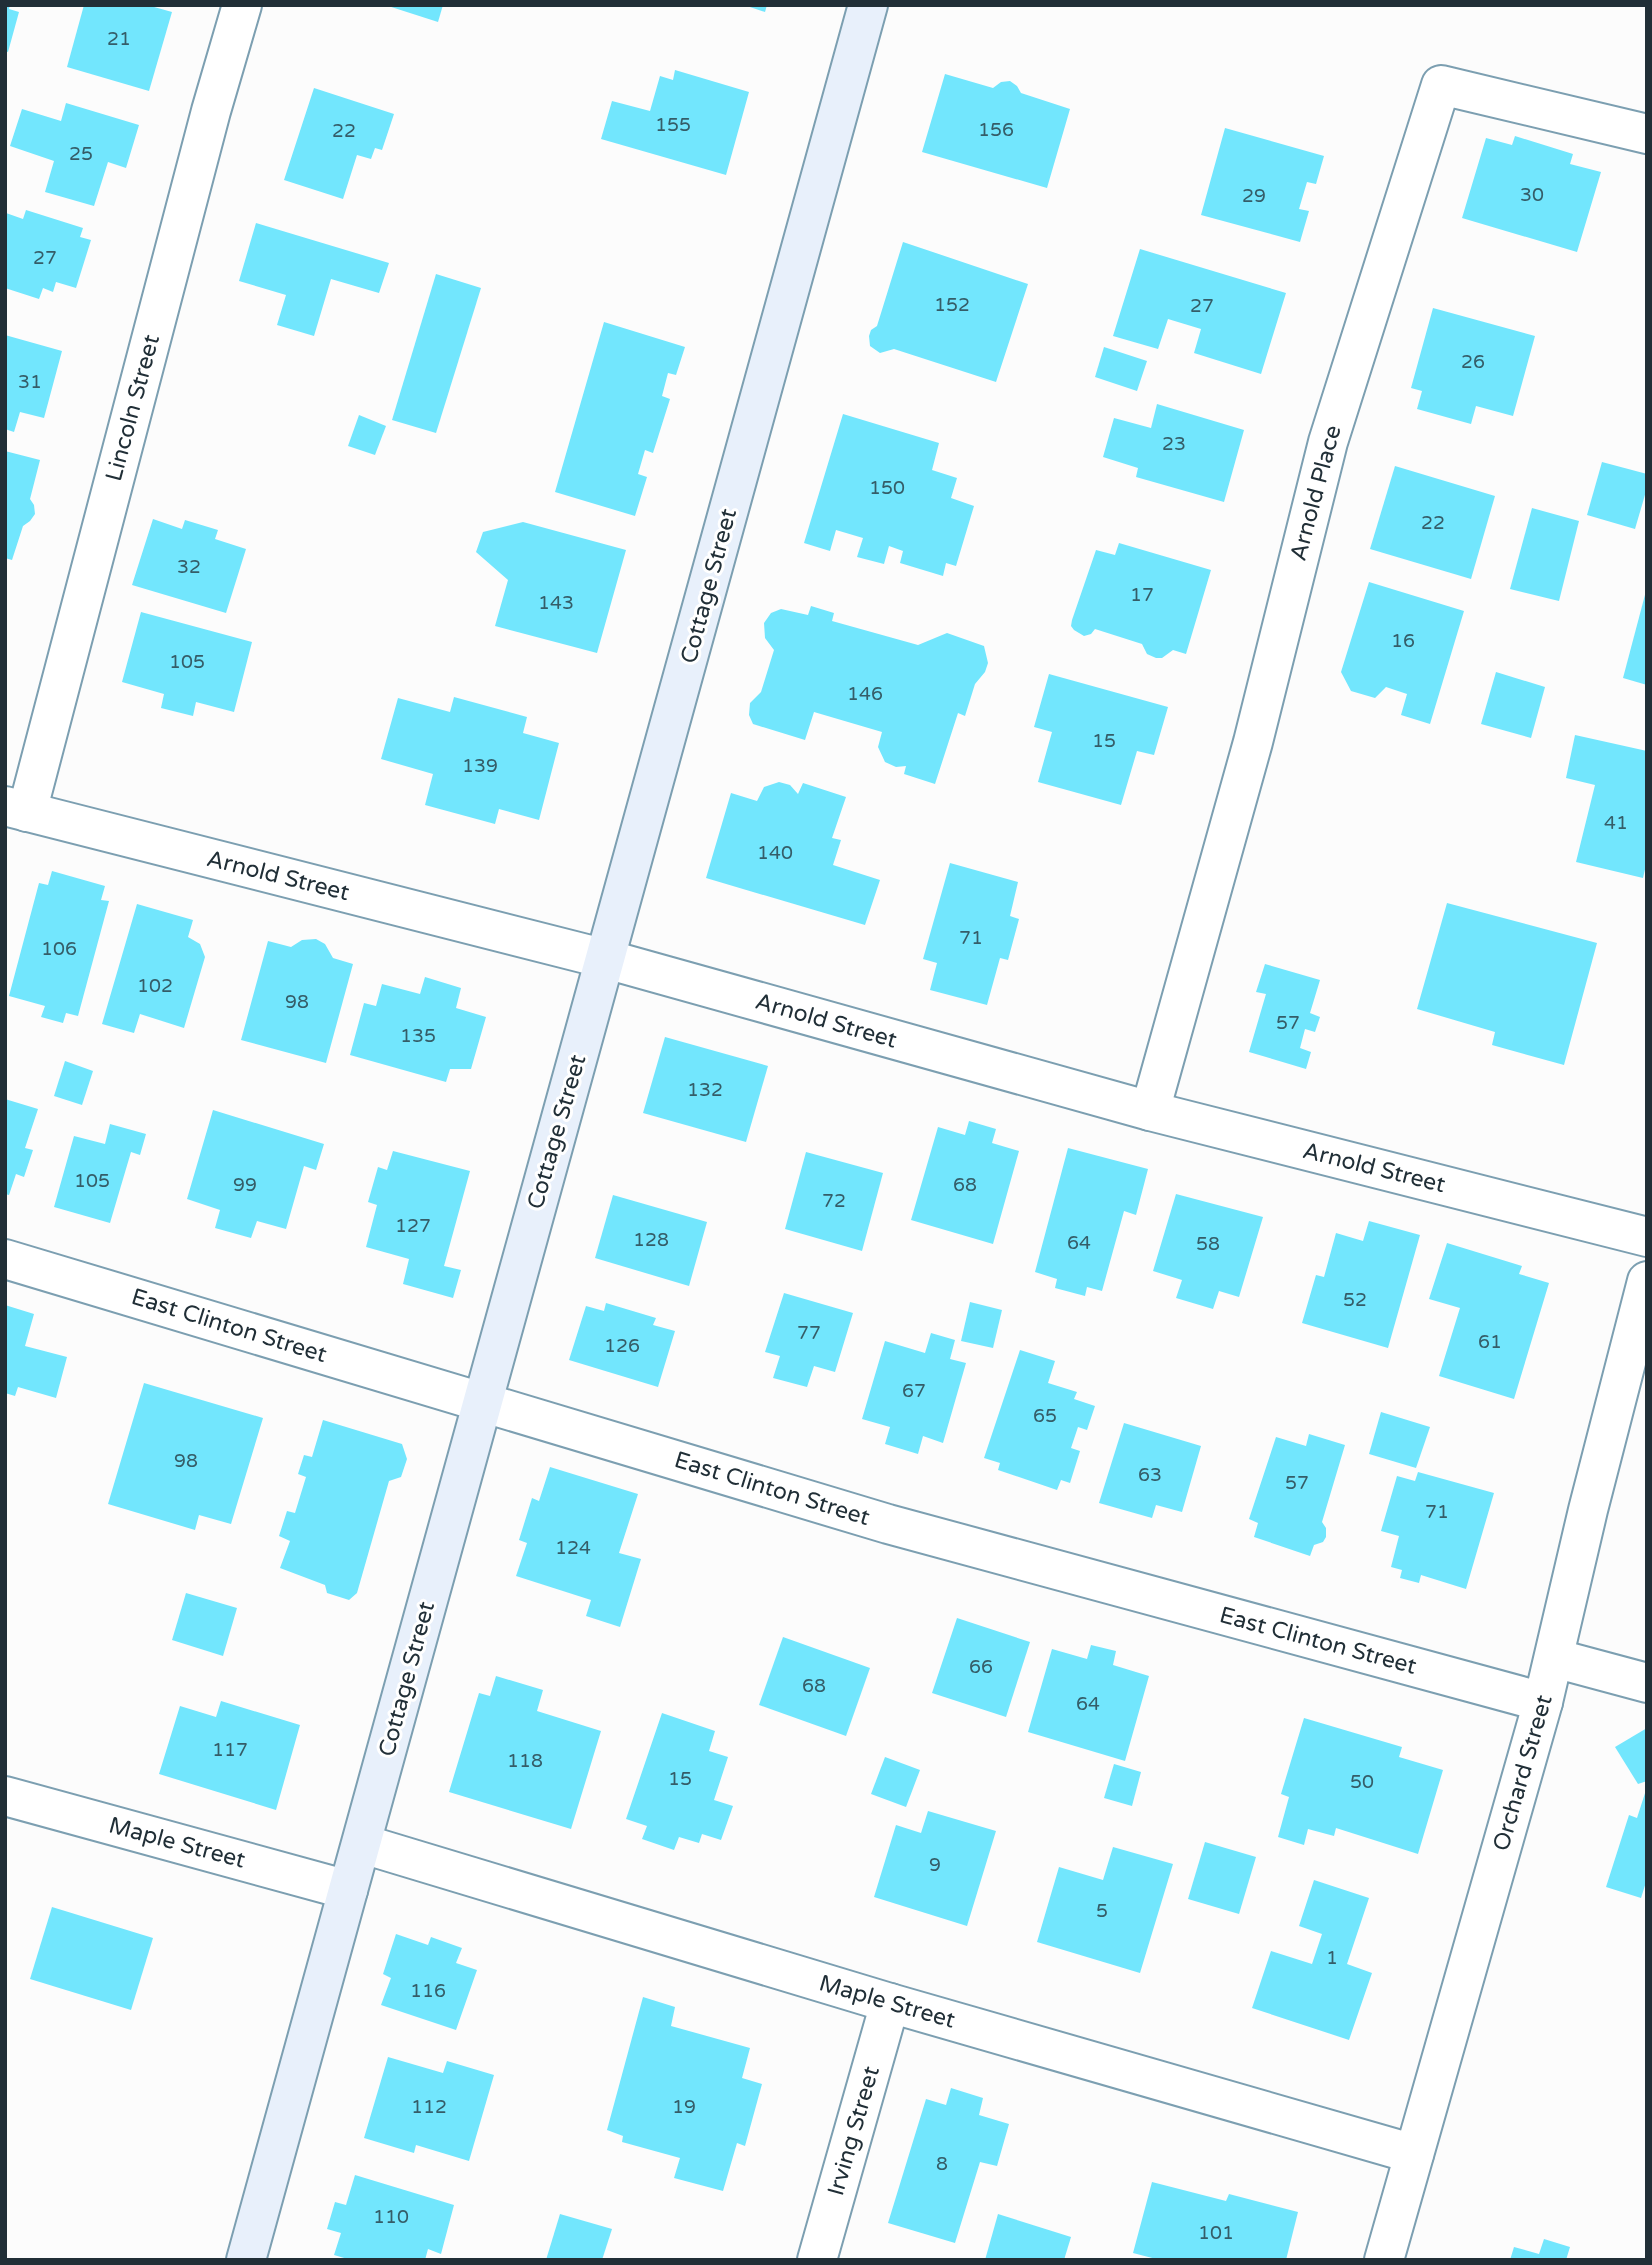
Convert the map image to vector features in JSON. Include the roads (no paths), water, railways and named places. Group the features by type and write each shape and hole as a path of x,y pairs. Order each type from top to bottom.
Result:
{"main road":[{"name":"Cottage Street","path":"246,2260 869,5"}],"street":[{"name":"Lincoln Street","path":"16,809 242,5"},
{"name":"Arnold Place","path":"1150,1111 1253,742 1328,442 1441,85 1647,134"},
{"name":"Arnold Street","path":"16,809 606,959 1150,1111 1647,1237"},
{"name":"East Clinton Street","path":"5,1259 888,1524 1543,1702"},
{"name":"Orchard Street","path":"1384,2260 1555,1658 1588,1510 1647,1281"},
{"path":"1555,1658 1647,1683"},
{"name":"Maple Street","path":"5,1796 348,1890"},
{"name":"Maple Street","path":"363,1844 890,2003 1414,2154"},
{"name":"Irving Street","path":"817,2260 890,2003"}]}
